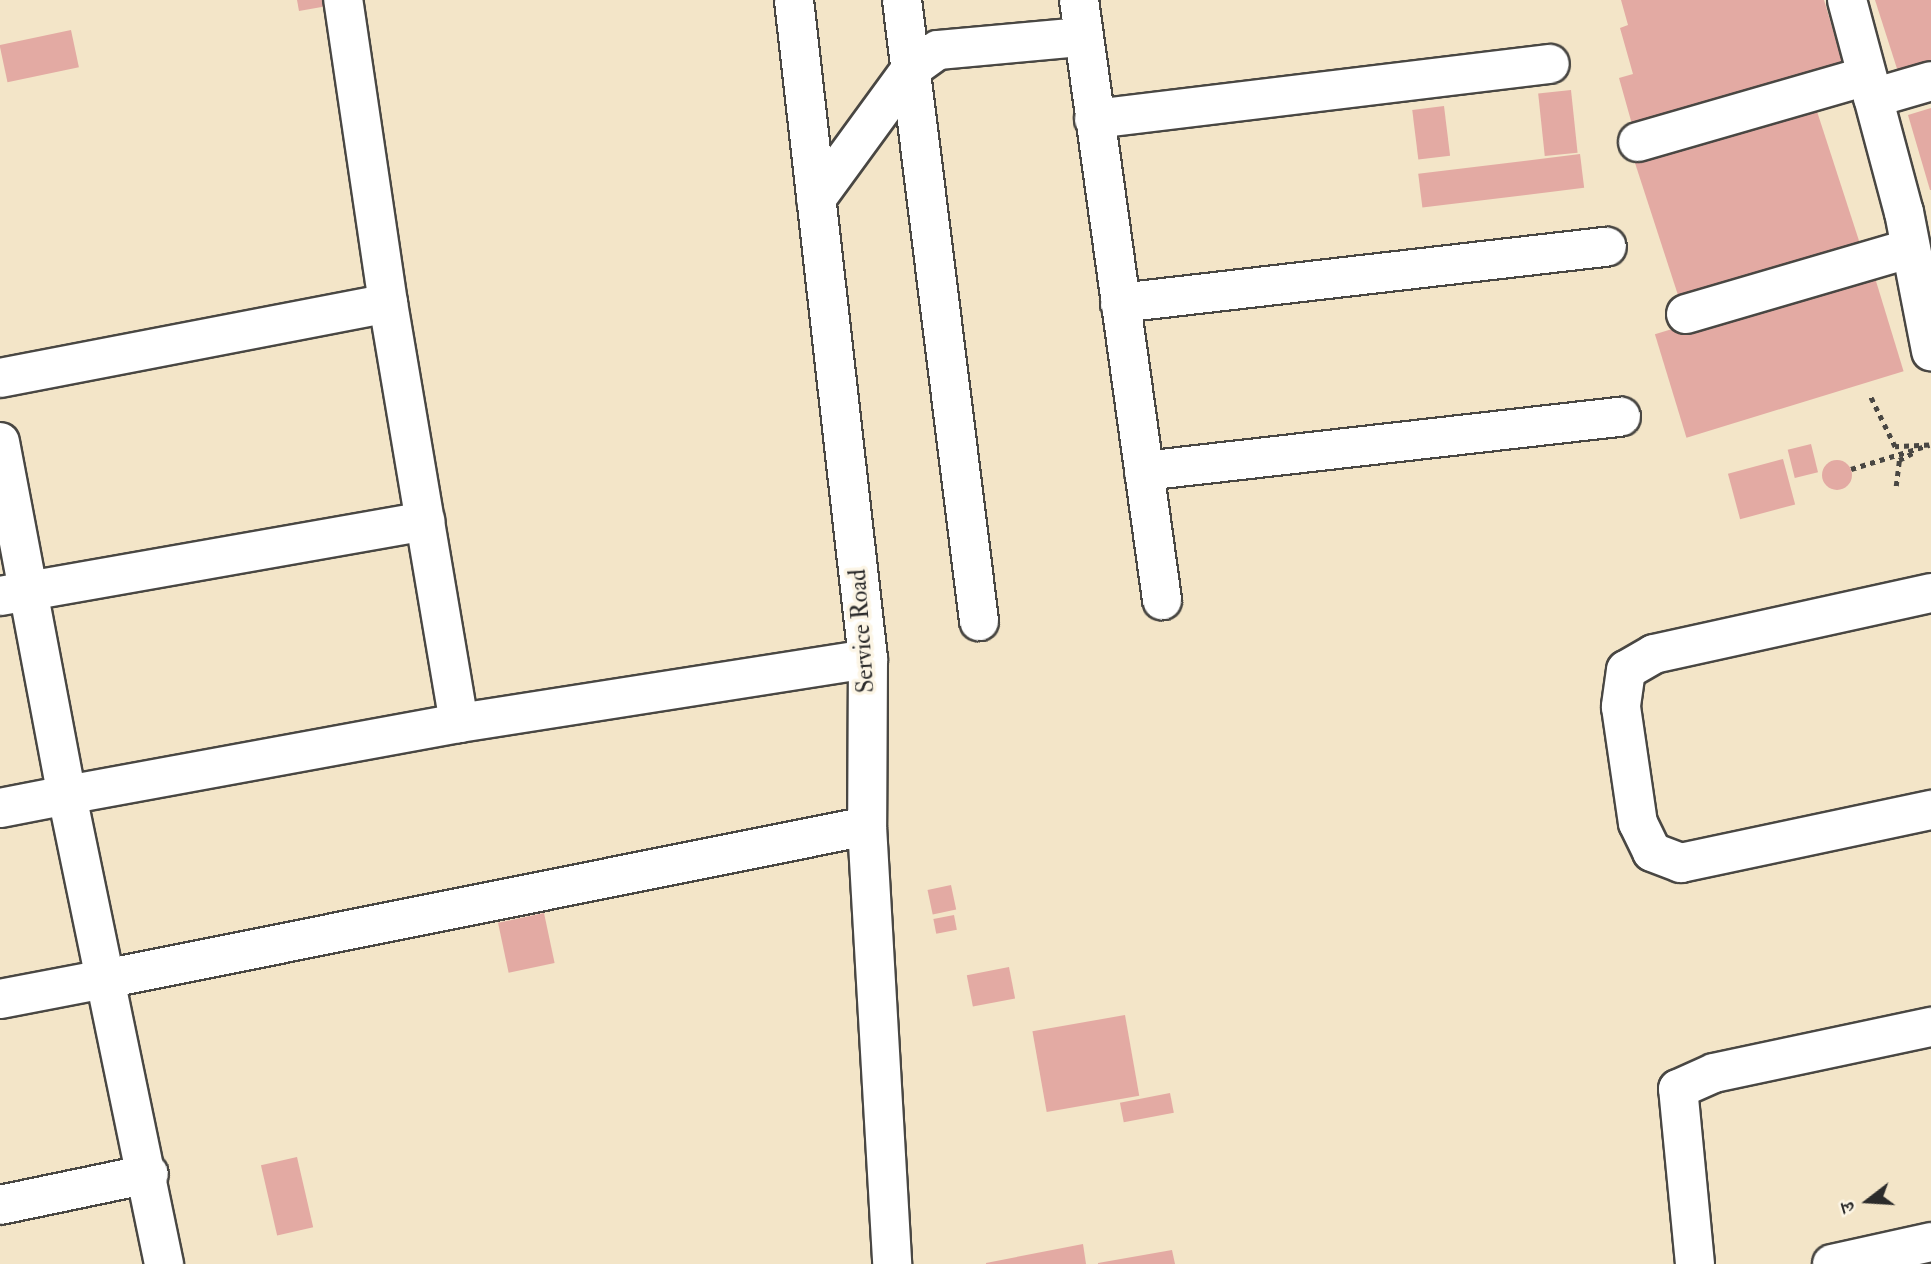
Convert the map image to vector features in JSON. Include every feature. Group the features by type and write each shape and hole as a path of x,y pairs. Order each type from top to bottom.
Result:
{"street":[{"path":"343,0 388,303 459,723"},
{"name":"Service Road","path":"794,0 868,659 867,825 892,1264"},
{"path":"902,0 979,621"},
{"path":"1847,0 1870,87 1916,222 1931,351"},
{"path":"816,199 910,70 938,50 1081,18 1162,600"},
{"path":"1094,119 1550,64"},
{"path":"1638,142 1870,87 1931,81"},
{"path":"1686,314 1916,222"},
{"path":"1121,303 1607,247"},
{"path":"0,378 388,303"},
{"path":"1144,471 1621,417"},
{"path":"0,442 13,594 67,795 149,1174 164,1264"},
{"path":"13,594 425,521"},
{"path":"1931,593 1654,654 1626,670 1621,708 1638,823 1652,852 1681,863 1931,810"},
{"path":"0,808 459,723 868,659"},
{"path":"0,999 867,825"},
{"path":"1695,1264 1678,1089 1714,1073 1931,1027"},
{"path":"0,1205 149,1174"},
{"path":"1832,1264 1931,1242"}],"path":[{"path":"1870,396 1895,447 1929,445"},
{"path":"1851,469 1929,445"},
{"path":"1896,486 1899,460 1929,445"}],"building":[{"path":"297,0 333,0 333,5 299,11"},
{"path":"1621,0 1824,0 1846,74 1635,135 1619,78 1633,74 1620,28 1628,25"},
{"path":"1875,0 1931,0 1931,68 1900,78"},
{"path":"71,30 79,67 7,82 0,45"},
{"path":"1571,90 1578,153 1545,156 1538,93"},
{"path":"1812,96 1861,248 1682,307 1632,154"},
{"path":"1444,106 1450,156 1418,160 1412,110"},
{"path":"1931,108 1931,190 1930,190 1908,115"},
{"path":"1580,154 1584,188 1422,208 1418,174"},
{"path":"1872,268 1904,371 1686,438 1655,334"},
{"path":"1811,444 1818,472 1795,478 1788,450"},
{"path":"1783,459 1795,504 1740,519 1728,474"},
{"path":"1837,460 1848,464 1852,475 1848,486 1837,490 1826,486 1822,475 1826,464"},
{"path":"951,885 956,909 933,914 928,890"},
{"path":"544,913 555,963 509,973 498,923"},
{"path":"954,915 957,930 936,934 933,919"},
{"path":"1009,967 1015,998 973,1007 967,975"},
{"path":"1125,1015 1139,1096 1047,1112 1032,1031"},
{"path":"1170,1093 1174,1113 1124,1122 1120,1103"},
{"path":"297,1157 313,1227 277,1235 261,1165"},
{"path":"1083,1244 1086,1264 986,1264 986,1263"},
{"path":"1172,1250 1175,1264 1098,1264 1098,1263"}]}
